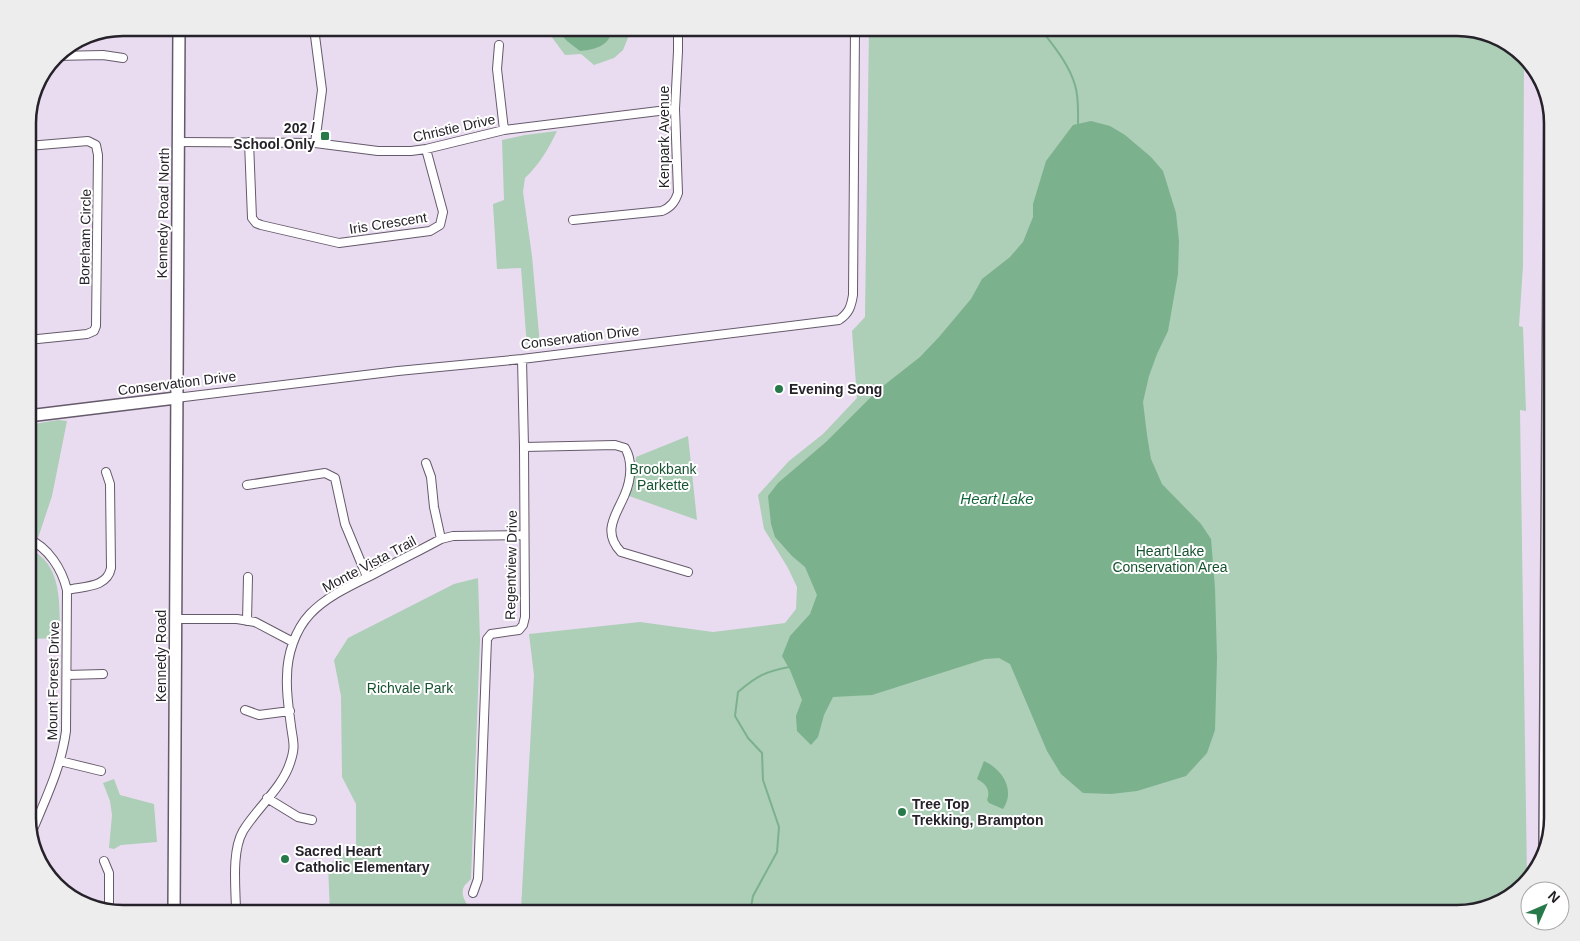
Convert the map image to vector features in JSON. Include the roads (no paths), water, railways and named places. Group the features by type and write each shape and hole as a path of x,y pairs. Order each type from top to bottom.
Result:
{"main road":[{"name":"Kennedy Road North","path":"176,398 179,36"},
{"name":"Conservation Drive","path":"36,415 176,398"},
{"name":"Kennedy Road","path":"174,905 176,398"}],"street":[{"path":"315,36 322,90 315,143"},
{"name":"Kenpark Avenue","path":"573,220 656,211 669,208 675,200 678,193 675,108 678,36"},
{"name":"Conservation Drive","path":"176,398 398,371 522,359 839,320 848,314 852,306 853,296 855,36"},
{"path":"499,44 497,69 504,130"},
{"path":"69,56 103,55 123,58"},
{"name":"Christie Drive","path":"178,142 315,143 378,151 411,151 504,130 675,108"},
{"name":"Boreham Circle","path":"36,145 88,141 96,145 98,164 96,326 94,331 88,334 36,339"},
{"name":"Iris Crescent","path":"249,142 252,218 256,223 340,243 430,231 440,224 443,212 426,149"},
{"name":"Regentview Drive","path":"474,893 478,879 488,639 491,634 519,630 523,625 525,617 522,359"},
{"path":"524,448 615,445 625,448 630,460 630,468 625,494 614,518 612,528 615,544 621,552 688,572"},
{"path":"426,463 431,477 434,507 441,539"},
{"path":"67,590 99,584 109,575 111,568 110,484 106,472"},
{"path":"247,485 325,473 335,478 345,524 368,577"},
{"name":"Monte Vista Trail","path":"236,905 236,855 238,843 243,832 267,798 280,784 291,761 294,741 287,696 287,675 293,642 305,620 318,606 339,591 441,539 453,536 524,535"},
{"name":"Mount Forest Drive","path":"36,544 54,560 65,581 67,590 66,732 64,749 36,822"},
{"path":"247,621 248,577"},
{"path":"176,619 237,619 255,622 293,642"},
{"path":"67,675 103,674"},
{"path":"245,710 259,715 290,712"},
{"path":"60,761 101,771"},
{"path":"267,798 298,817 312,820"},
{"path":"104,861 110,873 109,903"}],"water":[{"path":"562,36 611,36 597,48 580,51"},
{"name":"Heart Lake","path":"1091,121 1110,126 1125,135 1151,157 1163,171 1176,213 1179,241 1178,274 1168,331 1149,376 1143,402 1151,459 1162,484 1201,524 1211,539 1215,588 1217,658 1215,730 1207,753 1186,776 1137,791 1111,794 1083,793 1061,774 1047,751 1010,664 999,658 985,659 872,695 833,697 824,715 818,737 811,745 797,731 796,716 802,700 782,656 790,636 810,614 817,595 805,567 775,537 771,524 768,496 778,483 826,442 878,390 920,357 971,299 982,279 1010,257 1023,242 1033,217 1033,204 1046,161 1073,125"},
{"path":"984,761 996,769 1005,781 1008,795 1003,809 989,803 987,800 987,788 977,779"}],"waterway":[{"path":"1046,36 1069,70 1075,85 1078,125"},
{"path":"751,905 753,896 777,852 779,827 763,780 762,753 748,738 735,716 738,692 761,675 789,667"}],"place":[{"name":"202 / School Only","path":"325,136"},
{"name":"Evening Song","path":"779,389"},
{"name":"Tree Top Trekking, Brampton","path":"902,812"},
{"name":"Sacred Heart Catholic Elementary","path":"285,859"}],"park label":[{"name":"Brookbank Parkette","path":"663,478"},
{"name":"Heart Lake Conservation Area","path":"1170,560"},
{"name":"Richvale Park","path":"410,688"}]}
